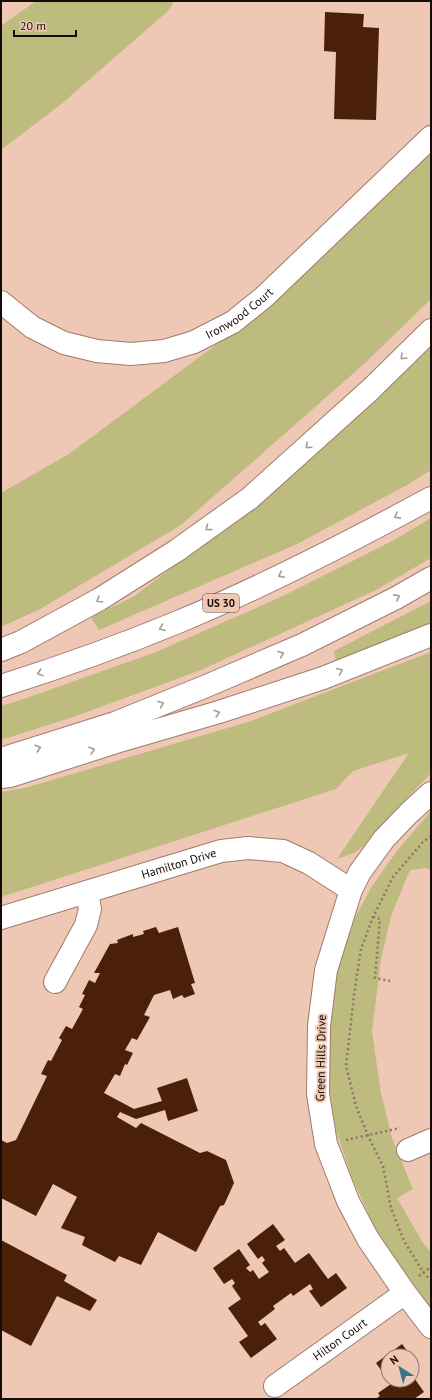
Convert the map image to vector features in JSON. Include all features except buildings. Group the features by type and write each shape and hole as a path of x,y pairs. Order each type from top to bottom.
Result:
{"main road":[{"name":"Ironwood Court","path":"1,302 32,327 64,343 97,351 131,354 164,351 194,342 233,322 264,297 431,137"},
{"path":"1,650 22,642 100,599 176,551 250,498 370,390 431,330"},
{"name":"US 30","path":"1,686 80,661 178,622 363,535 431,498"},
{"path":"1,759 115,723 211,684 302,645 396,598 431,578"},
{"path":"1,777 10,776 323,678 431,635"},
{"name":"Green Hills Drive","path":"431,793 384,839 360,872 351,890 326,970 319,1026 318,1094 326,1144 348,1201 368,1239 405,1293 431,1327"},
{"name":"Hamilton Drive","path":"1,918 221,851 248,848 283,851 309,863 351,890"},
{"path":"55,982 86,926 90,909 87,892"},
{"path":"408,1150 431,1140"},
{"name":"Hilton Court","path":"275,1386 405,1293"}],"path":[{"path":"431,836 423,842 393,877 372,916 361,949 346,1066 356,1106 383,1166 391,1208 404,1241 425,1275 431,1280"},
{"path":"372,916 380,919 375,978 390,981"},
{"path":"340,1141 402,1128"}],"shaded area":[{"path":"36,1 174,1 169,10 60,105 1,150 1,26"},
{"path":"431,149 431,299 365,363 181,525 40,609 1,627 1,493 69,454 225,338"},
{"path":"431,340 431,470 407,485 297,544 99,630 91,617 133,597 205,543"},
{"path":"431,518 431,558 376,590 201,670 76,716 1,740 1,706 156,652 283,596 396,539"},
{"path":"431,601 431,622 336,661 334,651"},
{"path":"431,652 431,773 390,816 371,841 354,853 337,859 409,753 353,771 336,789 1,897 1,792 25,788 251,721"},
{"path":"431,811 431,870 426,868 410,870 391,916 381,959 372,1032 381,1093 392,1138 413,1189 397,1198 423,1243 431,1252 431,1308 380,1238 352,1178 336,1130 330,1093 325,1043 331,994 349,929 372,886 397,851"}]}
